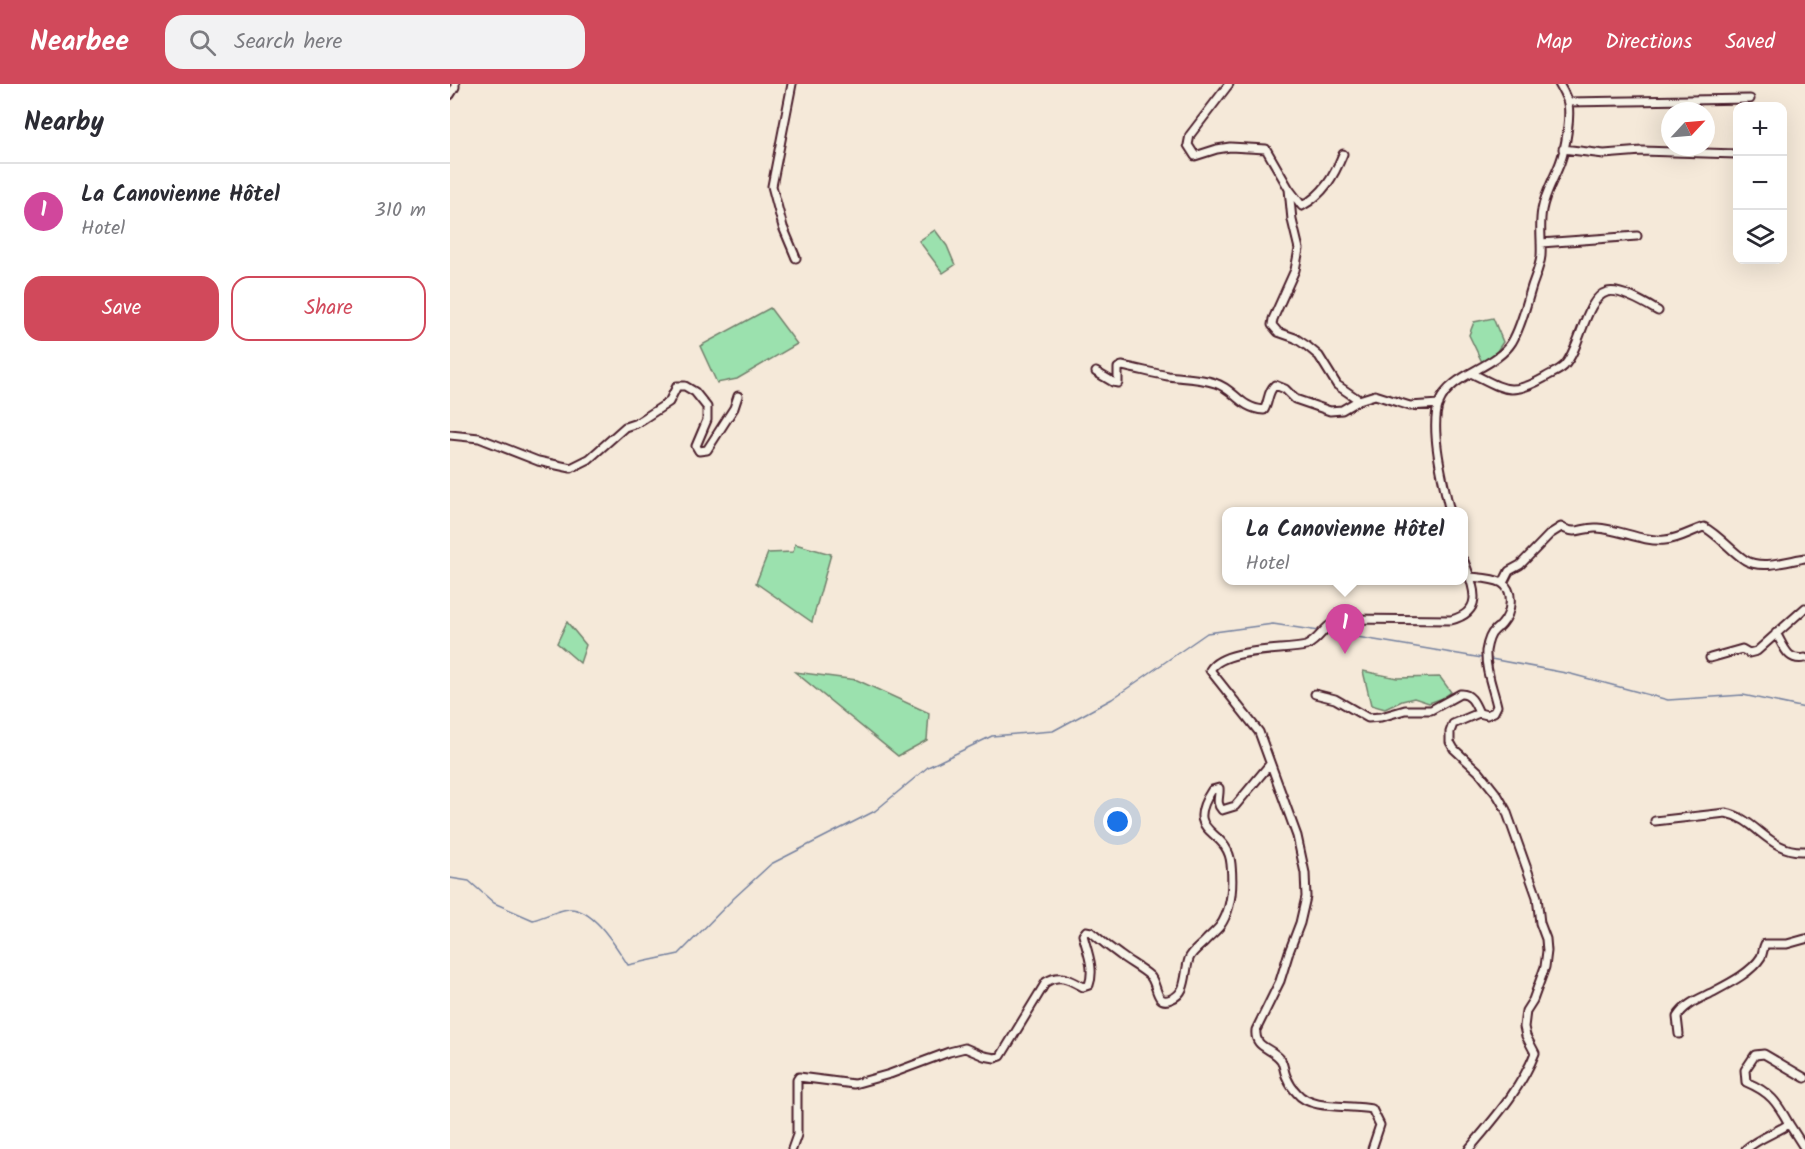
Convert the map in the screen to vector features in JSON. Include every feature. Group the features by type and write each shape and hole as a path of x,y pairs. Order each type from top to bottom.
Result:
{"street":[{"path":"450,95 455,84"},
{"path":"792,84 772,186 783,227 796,258"},
{"path":"1229,84 1190,135 1188,145 1195,156 1230,147 1266,149 1289,189 1302,206 1314,200 1334,177 1344,154"},
{"path":"1449,507 1439,460 1436,418 1439,404 1456,383 1504,350 1519,327 1541,258 1542,213 1545,198 1561,161 1569,114 1568,102 1559,84"},
{"path":"1568,102 1750,99"},
{"path":"1563,148 1604,154 1642,151 1733,154"},
{"path":"1289,189 1292,220 1299,249 1295,270 1272,325 1278,332 1294,338 1319,356 1338,385 1359,400"},
{"path":"1541,243 1637,236"},
{"path":"1471,373 1501,387 1514,390 1527,388 1563,366 1577,345 1591,306 1597,297 1610,291 1636,298 1658,310"},
{"path":"1096,372 1118,383 1118,368 1122,366 1166,376 1216,382 1245,405 1256,410 1264,410 1268,404 1271,389 1275,386 1285,389 1295,399 1330,411 1342,410 1359,400 1375,395 1410,406 1439,404"},
{"path":"450,435 479,438 538,461 571,468 590,459 625,427 637,423 669,402 677,386 685,386 695,392 707,407 707,420 696,446 699,451 707,450 734,408 738,396"},
{"path":"1503,583 1509,571 1520,566 1550,534 1561,527 1571,532 1592,528 1607,529 1662,541 1704,527 1717,534 1747,561 1767,564 1805,558"},
{"path":"1372,1149 1380,1125 1372,1109 1361,1106 1335,1107 1303,1100 1287,1077 1281,1060 1256,1038 1256,1030 1280,981 1300,923 1306,897 1305,873 1297,836 1259,732 1210,670 1220,660 1250,652 1306,646 1314,642 1322,631 1336,621 1460,618 1466,615 1474,605 1468,572"},
{"path":"1316,694 1335,699 1368,718 1405,710 1431,710 1460,694 1470,697 1479,713 1486,716 1494,712 1497,706 1488,674 1486,651 1493,631 1501,626 1506,618 1511,604 1509,592 1503,583 1470,577"},
{"path":"1710,658 1742,649 1753,653 1805,608"},
{"path":"1776,633 1789,656 1793,659 1805,658"},
{"path":"1469,1149 1496,1117 1530,1065 1535,1053 1524,1027 1526,1011 1533,1000 1545,967 1547,951 1537,897 1506,810 1484,778 1454,749 1450,742 1450,732 1454,724 1479,713"},
{"path":"792,1149 796,1135 797,1080 799,1077 854,1084 965,1048 984,1056 995,1058 1001,1056 1046,982 1059,976 1083,987 1089,985 1092,978 1083,935 1086,931 1091,932 1152,978 1158,996 1163,1000 1169,1000 1181,993 1189,957 1220,925 1231,899 1229,852 1220,840 1206,830 1201,814 1205,800 1212,790 1219,788 1220,794 1217,799 1219,807 1222,810 1235,806 1270,764"},
{"path":"1655,821 1726,813 1736,814 1782,848 1794,852 1805,851"},
{"path":"1679,1034 1677,1017 1680,1012 1694,1001 1747,971 1762,955 1765,944 1787,944 1805,939"},
{"path":"1805,1078 1764,1054 1755,1055 1745,1070 1746,1082 1772,1096 1805,1149"},
{"path":"1746,1149 1761,1138 1778,1132 1789,1124"}],"green space":[{"path":"935,230 947,246 955,265 943,273 919,241"},
{"path":"770,308 797,344 737,379 717,383 700,346"},
{"path":"1493,318 1503,342 1497,351 1482,362 1469,335 1474,322"},
{"path":"795,544 831,554 812,622 756,583 768,553 793,552"},
{"path":"567,622 586,645 580,663 557,643"},
{"path":"1363,671 1397,678 1440,677 1451,692 1429,703 1414,698 1385,709 1371,705"},
{"path":"795,672 857,680 929,713 927,740 898,756"}],"waterway":[{"path":"450,878 469,881 494,903 533,920 565,909 578,910 603,930 628,965 679,954 771,864 875,811 928,767 992,736 1053,731 1112,699 1207,633 1273,624 1319,631"},
{"path":"1327,632 1482,658"},
{"path":"1491,659 1571,674 1668,700 1743,695 1805,708"}],"place":[{"name":"La Canovienne Hôtel","path":"1345,654"}]}
